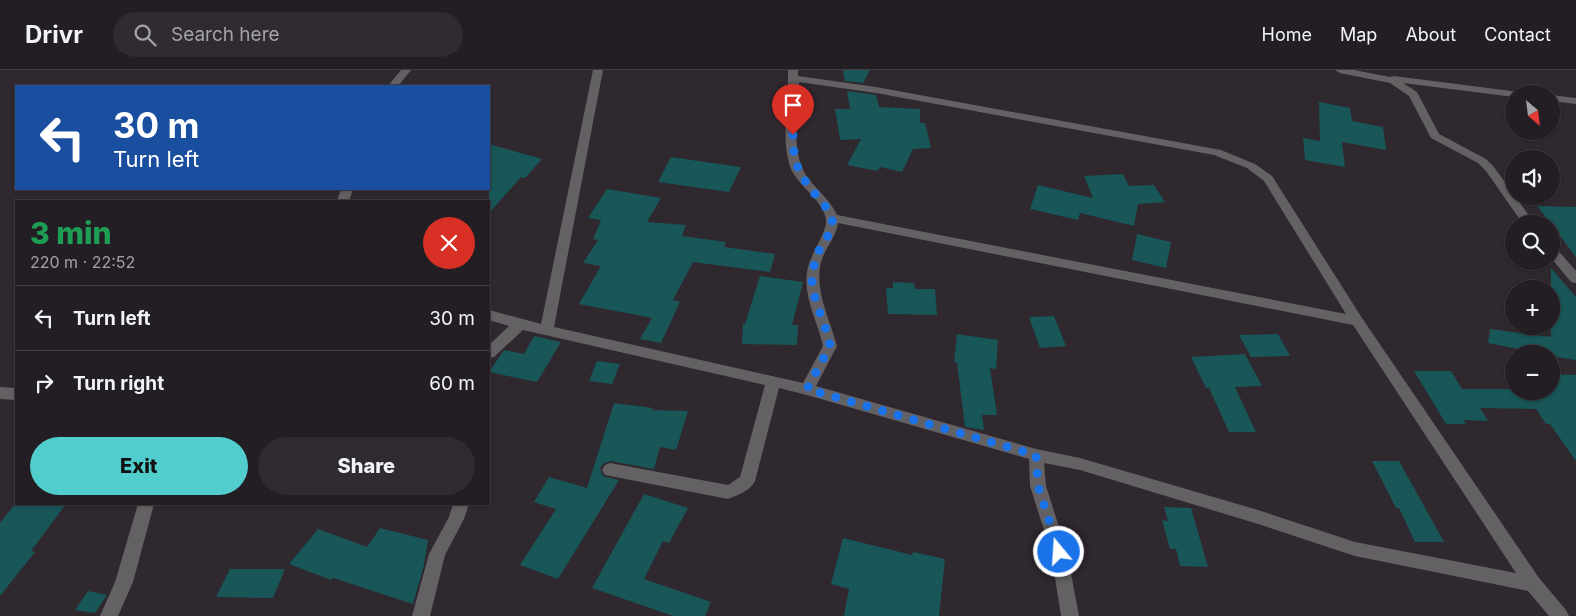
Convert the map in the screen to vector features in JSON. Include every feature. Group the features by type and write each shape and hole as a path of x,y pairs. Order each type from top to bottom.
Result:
{"street":[{"path":"395,85 406,70"},
{"path":"547,330 598,70"},
{"path":"1340,70 1381,78 1505,93"},
{"path":"807,389 830,346 823,318 812,289 812,274 818,253 832,229 832,218 827,209 800,177 797,169 793,154 793,74 1217,152 1234,157 1251,166 1268,179 1357,321 1533,584 1560,616"},
{"path":"1381,78 1404,87 1413,94 1435,136 1482,161 1490,169 1523,215"},
{"path":"1560,99 1576,101"},
{"path":"832,218 1357,321"},
{"path":"1560,260 1576,279"},
{"path":"490,315 520,324 807,389 1036,455 1080,464 1355,549 1459,571 1533,584"},
{"path":"490,352 520,324"},
{"path":"610,470 728,492 738,488 747,480 773,382"},
{"path":"0,393 15,394"},
{"path":"1036,455 1038,486 1059,552 1070,616"},
{"path":"109,616 124,582 146,505"},
{"path":"422,616 437,554 456,519 460,505"}],"building":[{"path":"843,70 870,70 863,83 845,81"},
{"path":"847,91 876,95 879,107 920,109 920,123 925,123 931,148 913,149 902,172 880,167 878,171 847,165 861,139 840,140 835,109 850,109"},
{"path":"1319,102 1350,108 1352,121 1383,127 1386,150 1342,142 1345,167 1305,160 1303,138 1320,141"},
{"path":"490,144 542,159 525,178 521,177 490,212"},
{"path":"671,157 741,167 729,192 658,182"},
{"path":"1123,174 1129,186 1154,185 1165,202 1138,204 1134,226 1080,213 1078,220 1030,209 1038,185 1093,198 1084,176"},
{"path":"607,189 661,198 647,222 686,225 682,236 726,242 724,247 775,254 770,272 693,262 673,300 680,302 661,343 640,339 652,318 579,304 601,266 583,263 598,240 593,239 601,220 588,218"},
{"path":"1537,206 1576,207 1576,257 1560,236 1560,215 1544,215"},
{"path":"1137,234 1171,242 1166,268 1132,260"},
{"path":"1551,270 1553,270 1576,297 1576,360 1560,357 1560,345 1505,346 1488,343 1490,329 1505,331 1505,335 1551,337 1551,335 1560,335 1560,280 1551,280"},
{"path":"760,276 803,282 792,325 798,325 797,345 742,344 743,324 745,324"},
{"path":"893,282 914,283 915,289 935,289 937,315 888,314 886,288 893,288"},
{"path":"1054,316 1066,346 1040,348 1029,317"},
{"path":"957,334 998,340 996,369 990,368 997,415 982,415 984,430 965,427 957,363 954,362"},
{"path":"1278,334 1290,356 1251,357 1239,335"},
{"path":"534,336 561,342 537,382 490,372 504,350 524,354"},
{"path":"1245,354 1262,386 1235,387 1256,432 1229,432 1209,388 1206,388 1191,357"},
{"path":"597,361 620,364 612,384 589,381"},
{"path":"1414,371 1451,371 1462,389 1505,389 1505,400 1560,400 1560,374 1576,375 1576,461 1550,424 1546,424 1536,409 1480,408 1488,421 1463,420 1466,424 1446,424"},
{"path":"614,403 653,408 652,410 688,411 676,450 660,447 654,469 610,461 603,464 600,469 603,476 619,480 558,579 520,565 556,509 534,502 549,477 587,488"},
{"path":"1372,461 1399,461 1444,542 1415,542 1399,508 1396,508"},
{"path":"644,494 688,508 669,543 663,541 644,579 711,602 705,616 673,616 592,588"},
{"path":"15,504 65,505 31,551 35,552 0,596 0,523"},
{"path":"1164,507 1191,508 1208,567 1180,566 1176,549 1170,549 1162,520 1168,521"},
{"path":"380,528 428,540 424,565 413,604 333,578 331,580 289,564 318,529 367,547"},
{"path":"843,538 912,555 913,552 945,559 939,616 844,616 849,589 831,584"},
{"path":"230,569 285,569 273,598 216,597"},
{"path":"88,591 107,595 95,613 75,610"}],"route":[{"path":"793,135 793,154 800,177 827,209 832,218 832,229 818,253 812,274 812,289 828,333 830,346 807,389 1036,455 1038,486 1059,552"}]}
